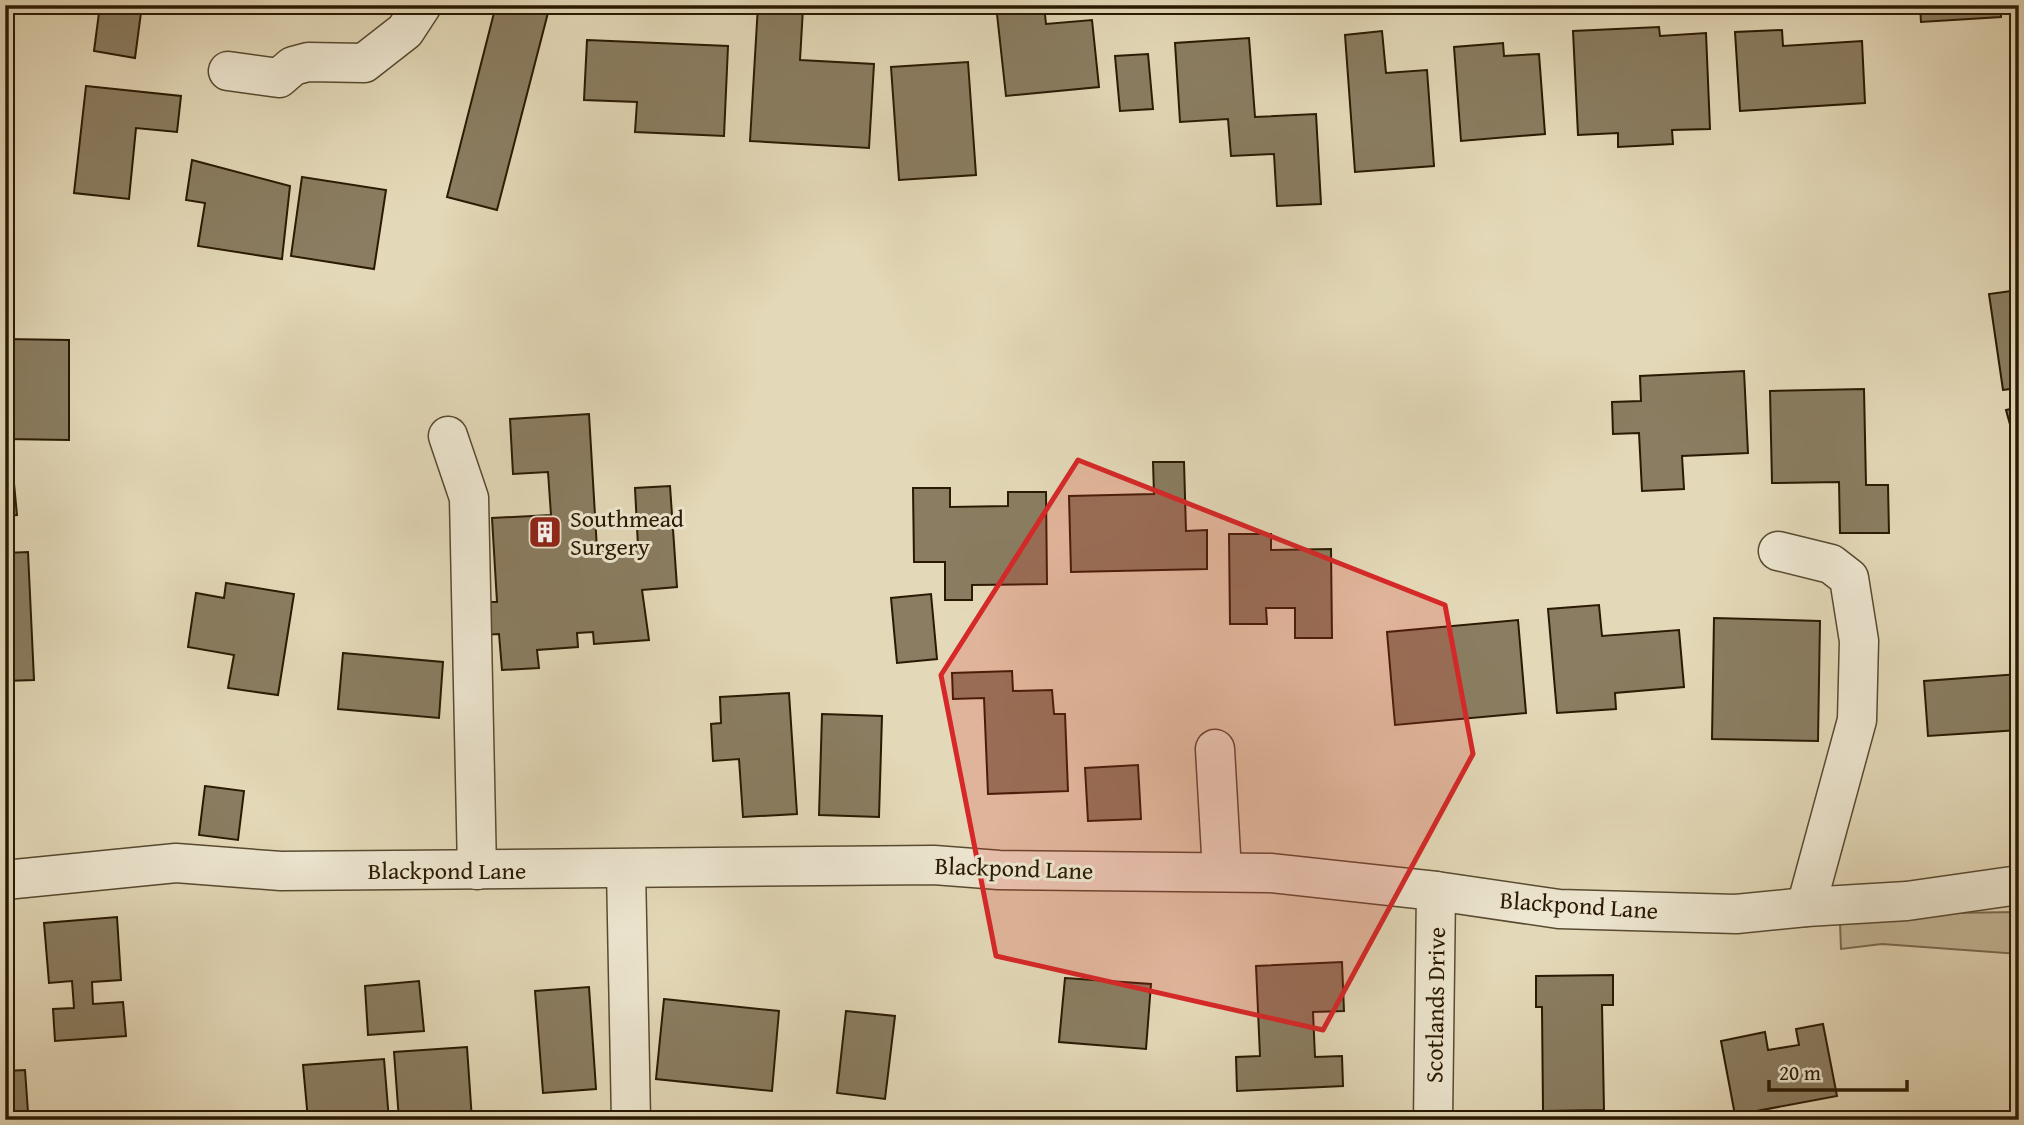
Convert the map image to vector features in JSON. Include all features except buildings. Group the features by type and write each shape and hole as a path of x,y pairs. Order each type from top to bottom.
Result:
{"street":[{"path":"228,71 279,78 293,66 308,62 364,63 405,31 422,5"},
{"path":"448,436 469,498 477,870"},
{"path":"1778,551 1831,564 1849,578 1859,641 1857,720 1806,906"},
{"path":"1215,749 1222,872"},
{"name":"Blackpond Lane","path":"5,880 176,863 281,872 934,865 999,870 1270,873 1436,891 1559,909 1736,914 1806,906 1908,901 2019,885"},
{"path":"626,869 631,1120"},
{"name":"Scotlands Drive","path":"1433,1120 1436,891"}],"highlighted area":[{"path":"1078,460 1445,605 1473,754 1323,1030 996,956 941,675"}],"shaded area":[{"path":"2019,912 2019,954 1882,944 1841,949 1840,923 1876,914"}],"place":[{"name":"Southmead Surgery","path":"545,532"}]}
